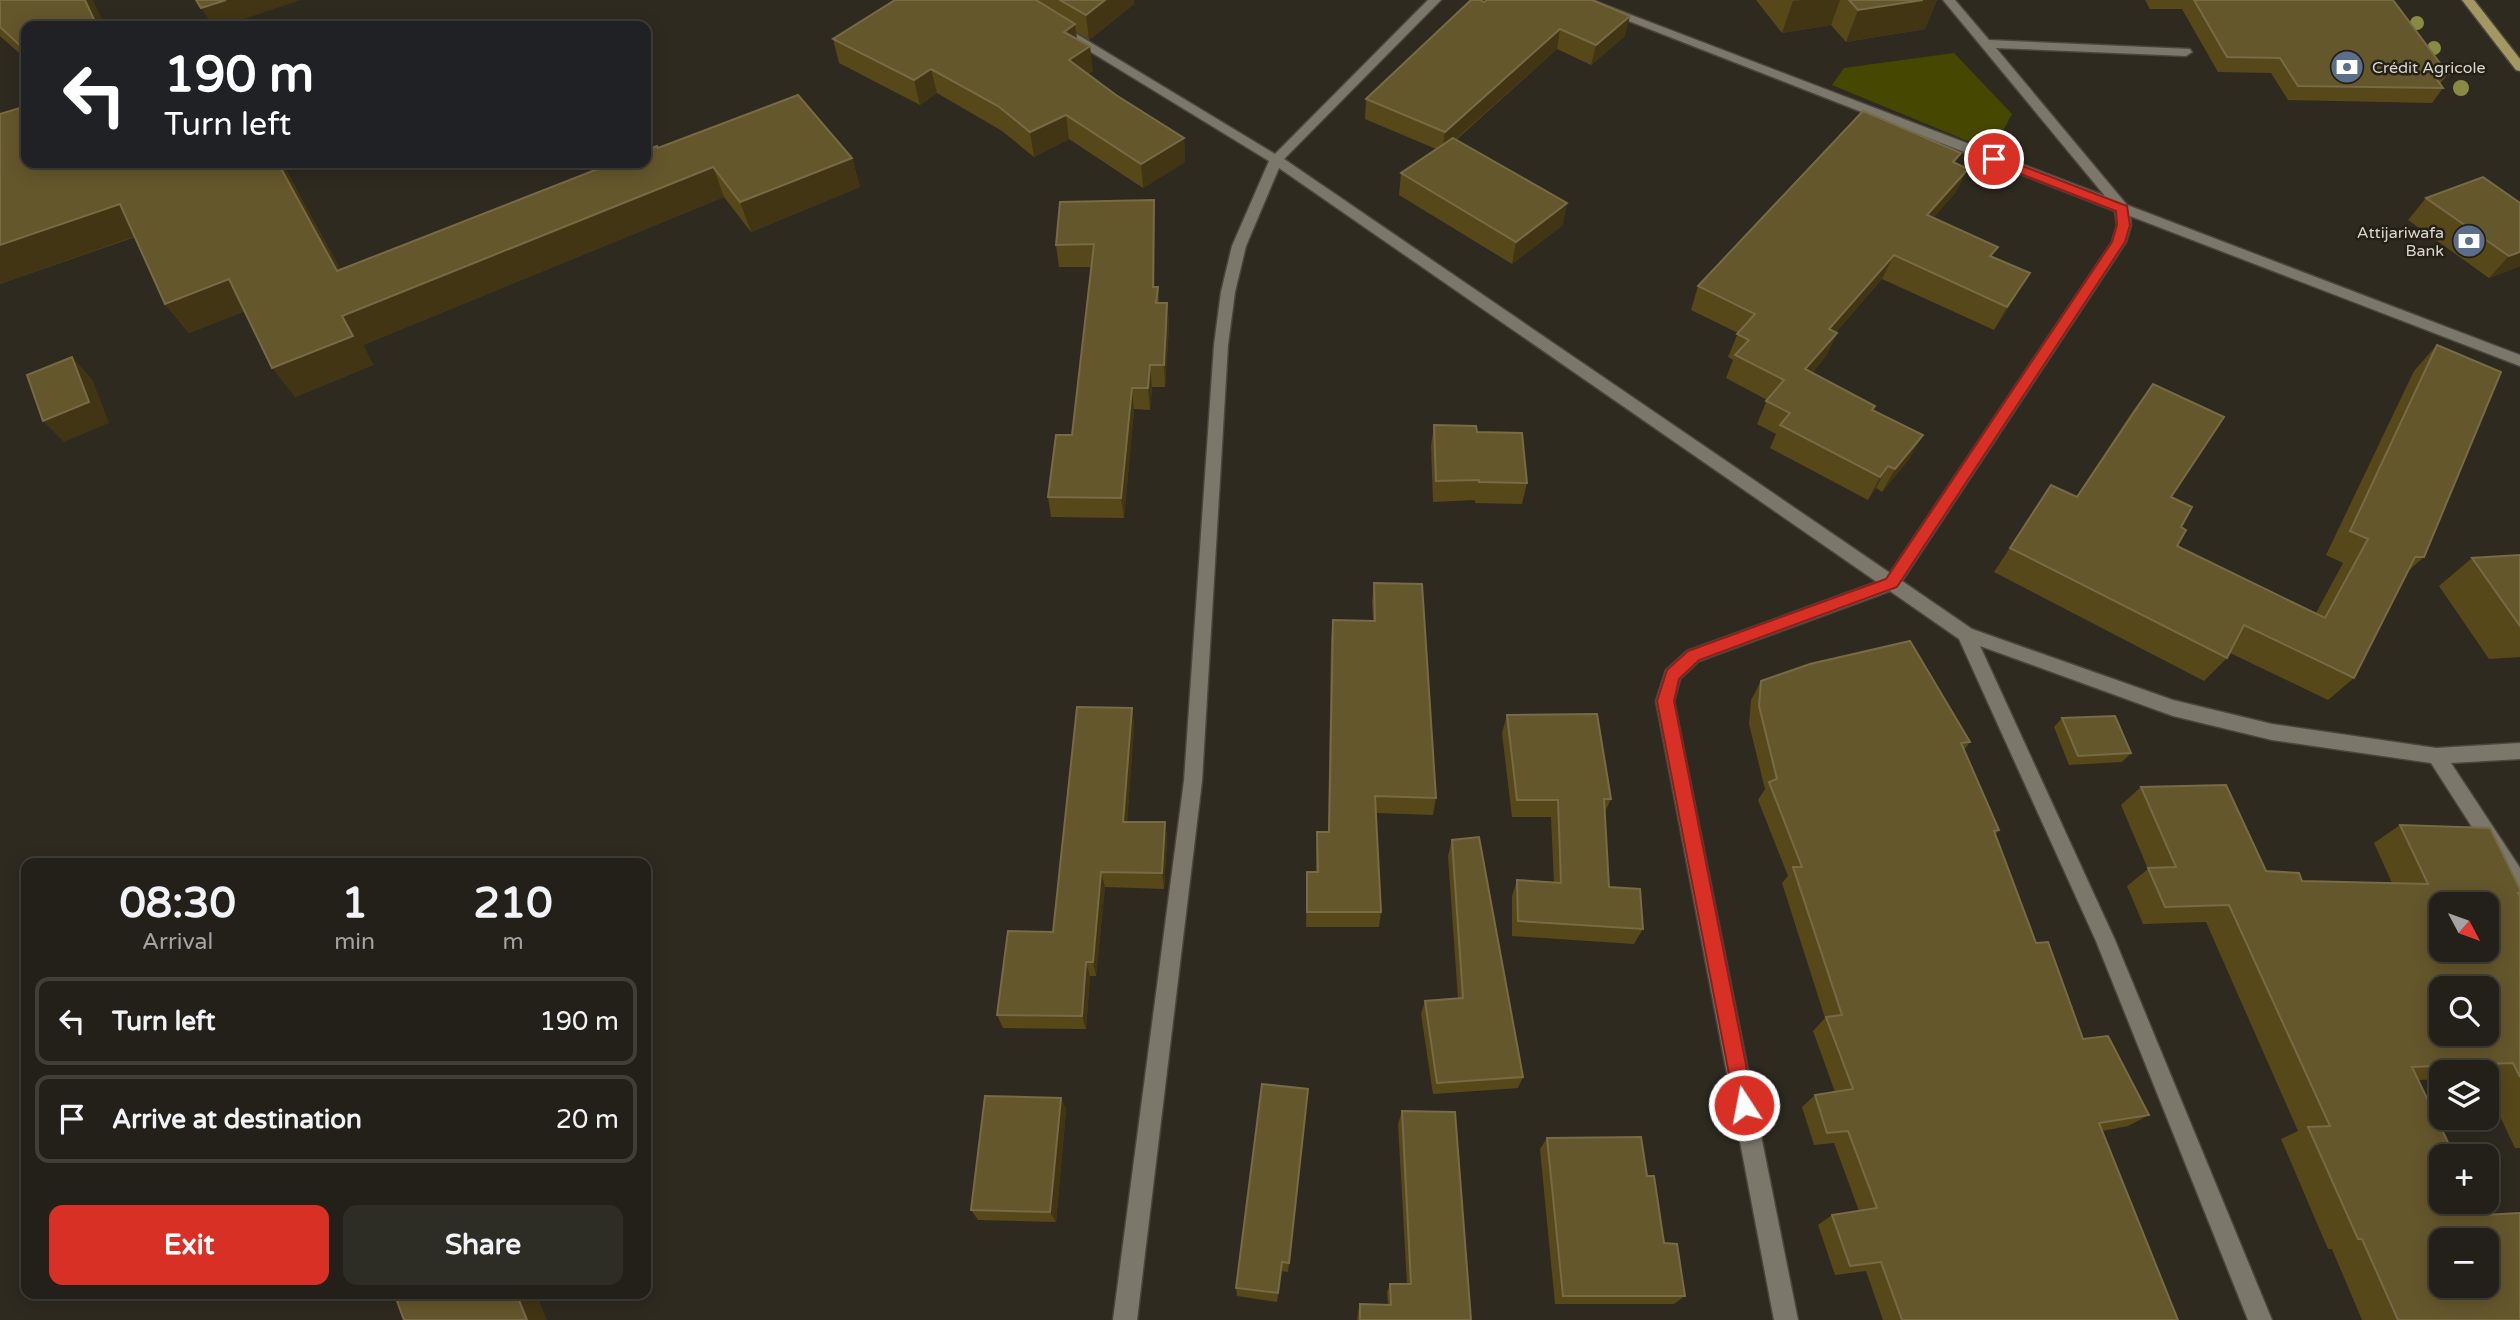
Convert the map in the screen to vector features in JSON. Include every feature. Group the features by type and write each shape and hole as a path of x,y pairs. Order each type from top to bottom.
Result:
{"main road":[{"path":"2469,0 2520,67"}],"street":[{"path":"1125,1320 1193,781 1221,345 1228,292 1239,246 1276,160 1435,0"},
{"path":"1581,0 2520,361"},
{"path":"1611,12 1628,0"},
{"path":"1786,1320 1665,701 1672,675 1693,656 1892,583 2119,242 2124,225 2122,208 1949,0"},
{"path":"1042,19 1276,160 1966,634 2173,708 2272,732 2436,756 2520,751"},
{"path":"1985,44 2186,52"},
{"path":"1966,634 2105,940 2260,1320"},
{"path":"2436,756 2520,885"}],"shaded area":[{"path":"1954,53 2012,114 1992,151 1832,85 1844,68"}],"building":[{"path":"0,0 85,0 95,21 21,21 21,46 0,27"},
{"path":"196,0 226,0 201,8"},
{"path":"895,0 1036,0 1075,24 1064,32 1090,46 1069,60 1116,95 1184,138 1141,164 1066,115 1030,132 998,106 931,69 914,80 833,39"},
{"path":"1060,0 1105,0 1086,15"},
{"path":"1471,0 1592,0 1630,16 1596,45 1560,29 1445,132 1366,99"},
{"path":"1849,0 1923,0 1858,10"},
{"path":"2194,0 2393,0 2448,74 2433,74 2443,88 2298,86 2280,58 2227,57"},
{"path":"798,95 852,158 740,202 713,167 342,316 353,336 272,368 229,279 165,304 120,204 0,245 0,114 21,108 21,168 281,168 337,271 600,168 651,168 651,148 658,148"},
{"path":"1863,111 1961,153 1953,162 1968,169 1927,215 1998,247 1990,256 2030,273 2007,307 1894,255 1829,329 1837,333 1805,369 1875,406 1872,410 1923,435 1895,469 1888,466 1880,477 1780,425 1790,413 1766,401 1784,380 1735,355 1749,340 1737,334 1755,314 1698,286"},
{"path":"1453,138 1567,203 1516,242 1401,173"},
{"path":"2483,177 2520,203 2520,252 2509,256 2426,198"},
{"path":"1154,200 1153,287 1158,287 1156,303 1167,303 1164,365 1150,365 1148,388 1132,388 1121,498 1048,497 1056,435 1072,435 1094,244 1056,245 1060,202"},
{"path":"2437,345 2501,372 2424,557 2415,557 2354,678 2244,625 2227,658 2010,548 2051,485 2077,497 2153,384 2224,417 2171,497 2192,507 2181,527 2186,530 2177,546 2325,618 2368,539 2350,531"},
{"path":"72,357 89,402 43,421 27,375"},
{"path":"1434,425 1476,426 1477,432 1522,433 1527,483 1436,481"},
{"path":"2520,555 2520,626 2472,558"},
{"path":"1374,583 1422,584 1436,798 1375,796 1381,912 1307,912 1307,872 1318,872 1317,832 1329,832 1333,620 1375,621"},
{"path":"1910,641 1970,742 1961,743 1999,830 1994,831 2036,943 2048,942 2083,1039 2108,1036 2149,1115 2099,1123 2178,1320 1902,1320 1881,1262 1850,1266 1832,1215 1877,1208 1848,1131 1827,1133 1815,1095 1853,1089 1826,1017 1842,1015 1793,867 1802,867 1769,782 1777,779 1759,706 1761,681 1810,664"},
{"path":"1077,707 1132,708 1123,822 1165,822 1162,873 1101,872 1093,962 1086,962 1082,1016 997,1015 1008,931 1053,932"},
{"path":"1597,714 1611,799 1604,799 1609,887 1640,889 1643,929 1518,921 1517,880 1561,883 1558,800 1517,800 1507,715"},
{"path":"2115,716 2131,753 2078,756 2062,718"},
{"path":"2226,785 2266,871 2299,873 2302,881 2428,884 2400,825 2490,828 2520,889 2520,1077 2513,1063 2499,1064 2499,1060 2429,1060 2429,1066 2412,1067 2429,1103 2429,1130 2442,1130 2449,1144 2429,1144 2429,1214 2520,1213 2520,1320 2398,1320 2308,1127 2330,1126 2229,905 2165,907 2148,868 2176,867 2141,787"},
{"path":"1479,837 1523,1077 1437,1083 1425,1001 1463,998 1452,840"},
{"path":"1262,1084 1308,1089 1289,1263 1282,1262 1278,1293 1236,1288"},
{"path":"985,1096 1061,1098 1050,1212 971,1210"},
{"path":"1402,1111 1455,1112 1471,1320 1360,1320 1360,1304 1391,1305 1390,1284 1411,1284"},
{"path":"1641,1137 1647,1176 1654,1176 1664,1243 1677,1244 1685,1296 1563,1296 1547,1138"},
{"path":"396,1299 518,1299 527,1320 404,1320"}],"place":[{"name":"Crédit Agricole","path":"2347,67"},
{"name":"Attijariwafa Bank","path":"2469,241"}],"route":[{"path":"1744,1105 1665,701 1672,675 1693,656 1892,583 2119,242 2124,225 2122,208 1994,159"}]}
